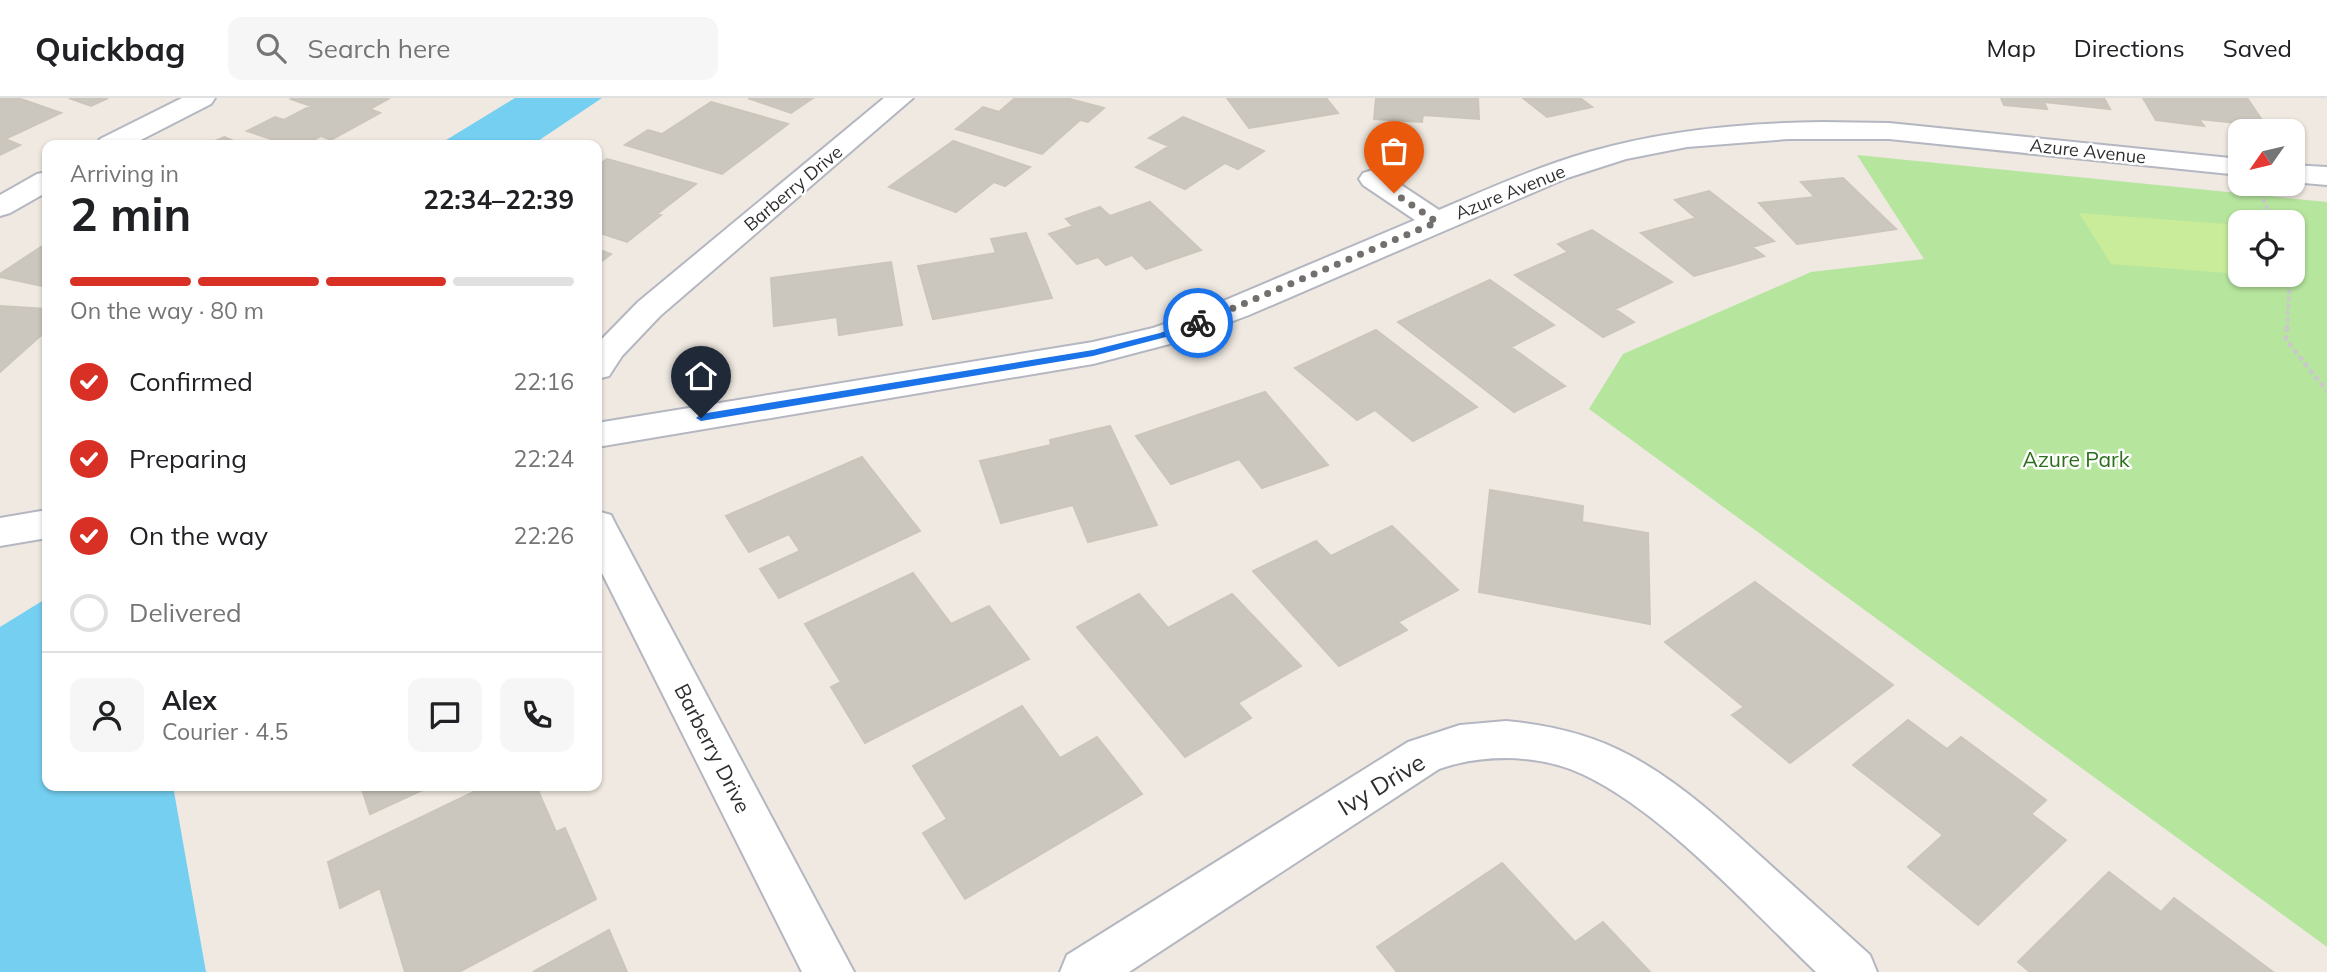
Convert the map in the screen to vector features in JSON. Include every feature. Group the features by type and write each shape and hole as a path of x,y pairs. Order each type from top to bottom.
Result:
{"street":[{"path":"120,140 202,98"},
{"name":"Barberry Drive","path":"602,361 619,339 649,309 900,98"},
{"name":"Azure Avenue","path":"602,434 1093,353 1163,335 1226,313 1558,171 1620,152 1823,117 1943,135 2228,166"},
{"path":"2305,174 2327,176"},
{"path":"1373,179 1437,222"},
{"path":"0,207 42,183"},
{"path":"0,532 42,525"},
{"name":"Barberry Drive","path":"602,535 830,972"},
{"name":"Ivy Drive","path":"1084,972 1424,755 1464,743 1507,740 1550,745 1595,759 1637,780 1675,810 1852,972"}],"path":[{"path":"2289,287 2286,340 2327,391"}],"green space":[{"name":"Azure Park","path":"1857,155 2228,192 2228,196 2267,196 2327,202 2327,947 1589,409 1623,354 1811,272 1924,259"},
{"path":"2079,213 2228,224 2228,273 2111,264"}],"water":[{"path":"515,98 602,98 539,140 446,140"},
{"path":"42,601 42,791 174,791 206,972 0,972 0,627"}],"building":[{"path":"0,98 18,98 61,113 5,139 20,145 0,155"},
{"path":"69,98 108,98 91,106"},
{"path":"748,98 813,98 791,113"},
{"path":"1015,98 1066,98 1104,108 1088,122 1080,120 1042,154 956,129 983,107 999,112"},
{"path":"1227,98 1326,98 1338,113 1249,128"},
{"path":"1376,98 1478,98 1479,119 1423,115 1422,122 1374,119"},
{"path":"1523,98 1580,98 1592,107 1547,117"},
{"path":"2001,98 2104,98 2110,109 2044,102 2047,109 2004,105"},
{"path":"2143,98 2247,98 2261,119 2228,119 2228,122 2199,119 2204,126 2156,120"},
{"path":"291,99 388,99 370,109 380,113 331,140 321,136 314,140 274,140 247,131 275,117 284,120 311,106"},
{"path":"711,102 788,124 722,174 625,145 648,130 662,134"},
{"path":"1183,117 1264,151 1238,169 1225,163 1185,189 1136,167 1169,146 1149,138"},
{"path":"953,141 1030,167 1005,186 994,182 956,212 889,187"},
{"path":"607,159 696,184 657,214 661,215 627,242 602,234 602,162"},
{"path":"1843,178 1896,229 1797,244 1759,203 1815,197 1801,182"},
{"path":"1709,191 1774,241 1752,247 1764,256 1694,276 1641,233 1696,218 1675,200"},
{"path":"1150,202 1201,250 1146,269 1132,255 1106,265 1098,257 1077,264 1049,234 1073,226 1066,219 1100,207 1110,216"},
{"path":"1592,230 1672,282 1615,309 1634,322 1603,337 1515,275 1568,252 1558,244"},
{"path":"1026,233 1052,298 933,319 918,266 996,253 991,239"},
{"path":"42,246 42,286 0,277 0,274"},
{"path":"602,251 611,254 602,261"},
{"path":"891,262 902,325 839,335 837,317 774,326 771,278"},
{"path":"1490,280 1554,325 1511,347 1565,386 1514,412 1398,322"},
{"path":"0,306 42,309 42,334 0,372"},
{"path":"1376,330 1477,407 1413,441 1375,410 1357,420 1295,368"},
{"path":"1265,392 1328,465 1262,488 1239,459 1171,484 1136,436"},
{"path":"1110,426 1157,525 1088,542 1073,505 1001,523 980,461 1051,445 1050,440"},
{"path":"862,457 920,531 779,598 760,569 800,551 789,534 749,552 726,516"},
{"path":"1490,490 1583,506 1582,522 1648,533 1650,624 1479,592"},
{"path":"1392,526 1458,590 1398,622 1407,630 1339,666 1253,571 1316,541 1331,556"},
{"path":"913,573 951,624 989,606 1029,659 865,743 831,687 841,682 805,624"},
{"path":"1755,582 1893,685 1790,763 1732,715 1744,707 1665,642"},
{"path":"1139,594 1168,628 1232,594 1301,666 1238,703 1251,718 1185,757 1077,627"},
{"path":"1022,706 1060,758 1097,737 1142,794 965,899 923,833 947,819 913,766"},
{"path":"1908,720 1947,749 1961,737 2046,800 2031,814 2066,840 1978,925 1908,867 1943,835 1853,765"},
{"path":"363,791 420,791 370,814"},
{"path":"476,791 538,791 556,832 565,828 596,899 459,972 405,972 380,888 340,908 328,862"},
{"path":"1502,863 1575,942 1603,922 1650,972 1397,972 1377,947"},
{"path":"2109,872 2161,912 2174,898 2273,972 2030,972 2018,962"},
{"path":"609,930 627,972 533,972"}],"way so far":[{"path":"1198,323 1437,222 1394,193"}],"route":[{"path":"701,418 1093,353 1198,323"}]}
